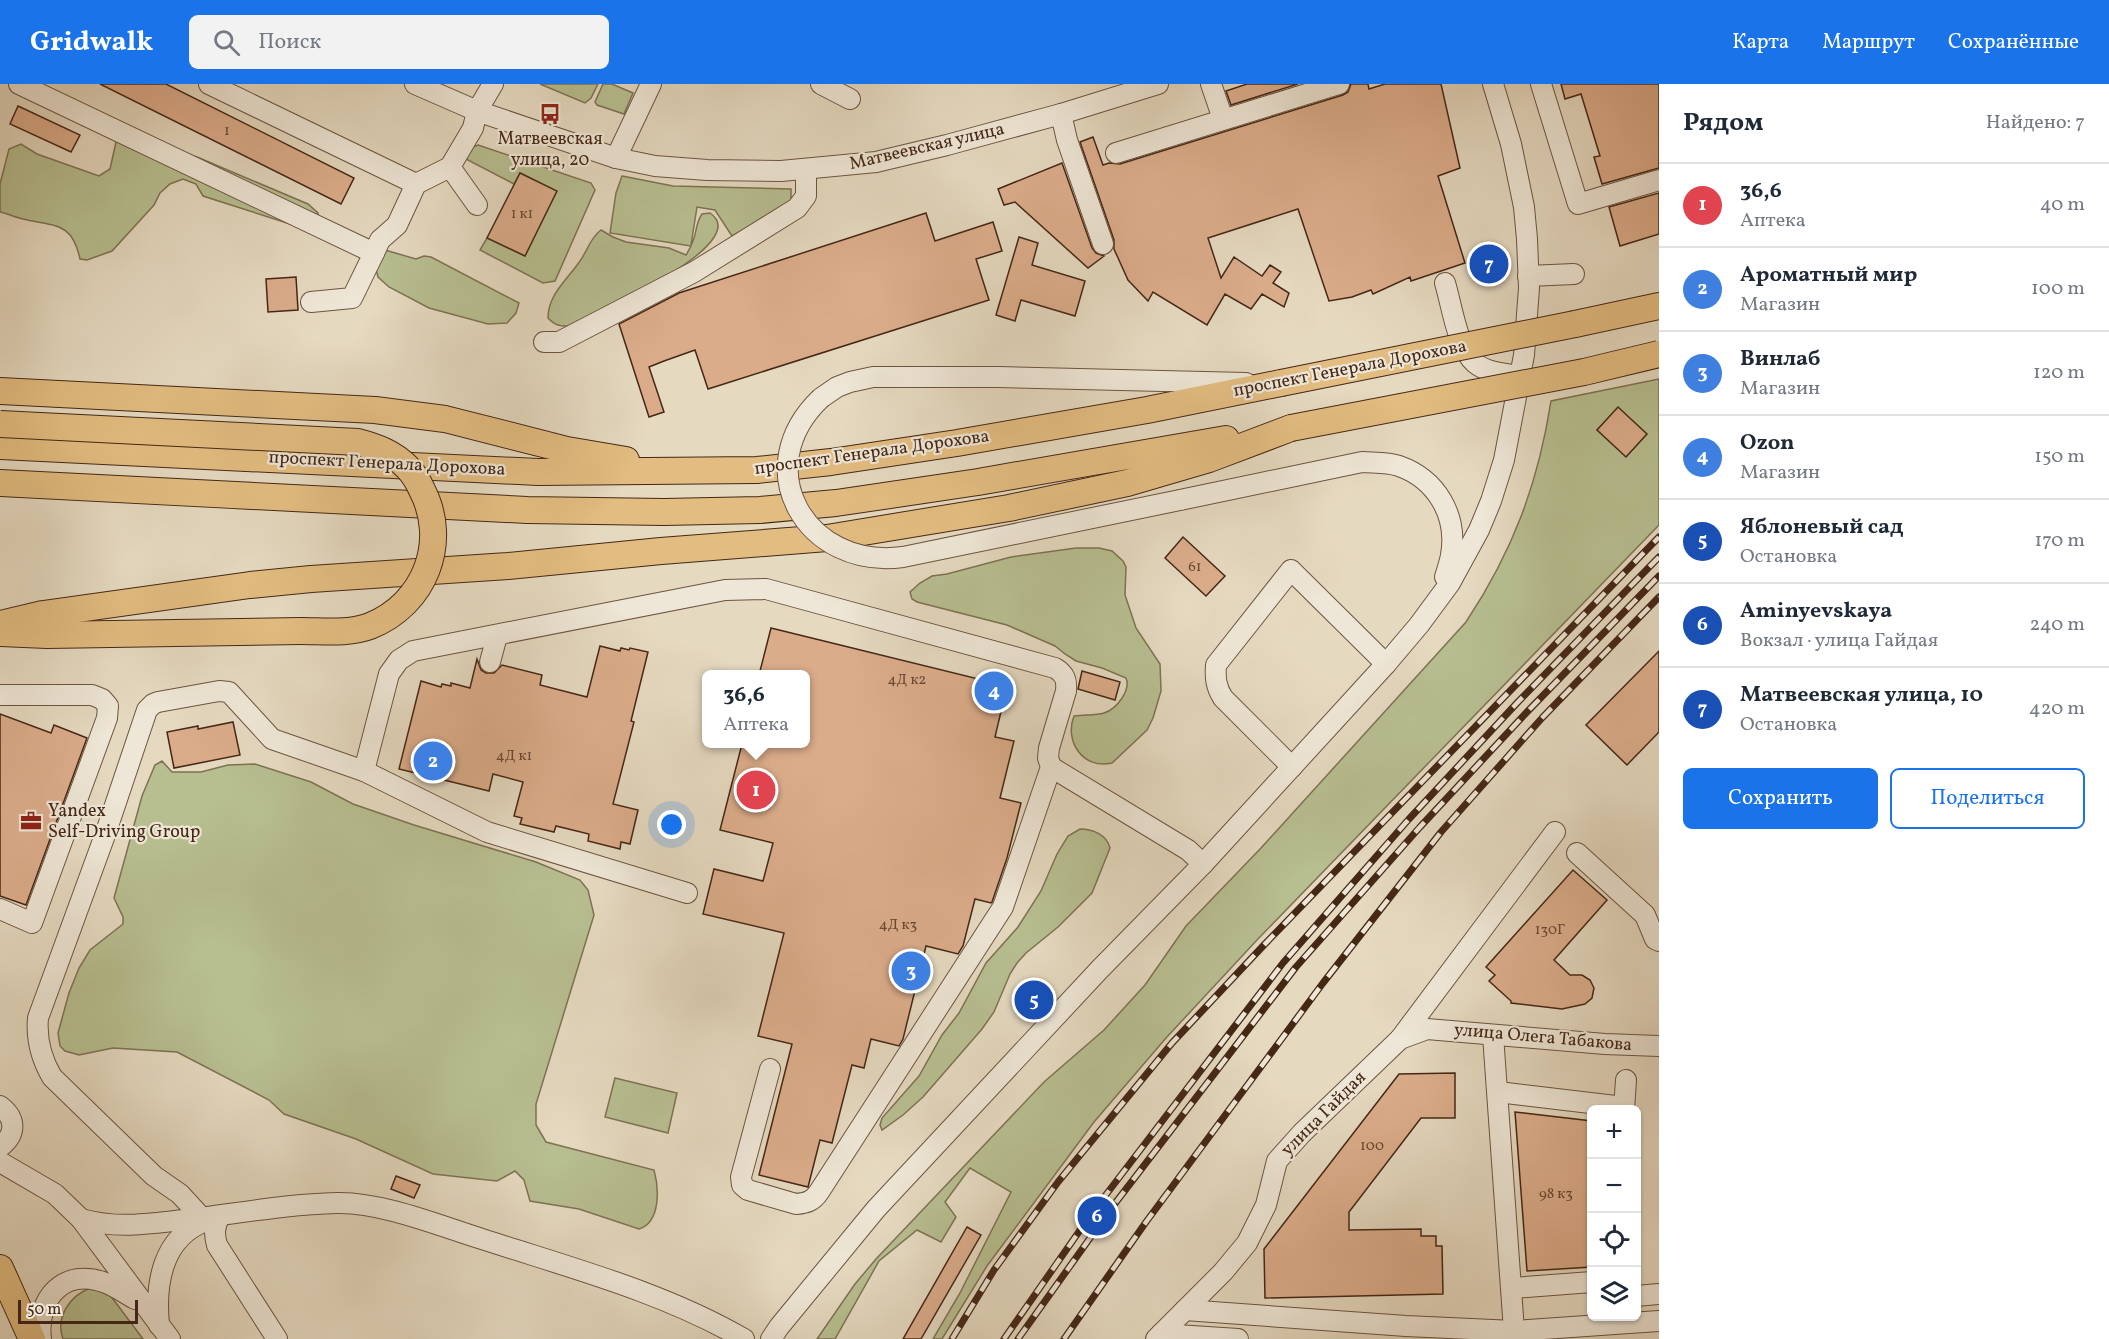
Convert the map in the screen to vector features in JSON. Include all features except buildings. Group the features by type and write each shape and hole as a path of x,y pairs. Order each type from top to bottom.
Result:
{"main road":[{"name":"проспект Генерала Дорохова","path":"0,446 538,472 757,470 831,462 957,443 1147,410 1659,306"},
{"path":"0,483 527,510 664,512 760,510 836,503 978,482 1291,428 1584,372 1659,354"},
{"path":"0,392 375,410 445,419 567,450 700,472"},
{"path":"0,424 358,442 378,447 394,456 416,478 430,510 434,540 430,564 423,579 414,594 402,607 369,626 347,631 47,635 0,633"},
{"path":"0,624 43,614 250,585 440,569 508,566 827,538 1009,508 1126,483 1209,459 1291,428"},
{"path":"0,1268 32,1339"},
{"path":"0,1303 24,1339"}],"street":[{"path":"19,84 374,253"},
{"path":"209,84 416,184"},
{"name":"Матвеевская улица","path":"415,84 477,111 616,158 655,166 707,170 806,170 876,162 1061,114 1158,84"},
{"path":"311,302 352,298 380,240 397,225 416,184 450,167 473,128 477,111 493,84"},
{"path":"616,158 651,84"},
{"path":"1211,84 1223,119"},
{"path":"1116,153 1339,84"},
{"path":"1541,84 1578,204 1659,180"},
{"path":"825,85 850,99"},
{"path":"771,1339 876,1209 1292,767 1386,664 1450,583 1479,530 1491,501 1504,460 1524,355 1528,276 1527,239 1518,175 1495,85"},
{"path":"1061,114 1067,140 1103,244"},
{"path":"450,167 477,205"},
{"path":"544,342 560,342 694,272 797,208 806,196 806,170"},
{"path":"1528,276 1574,273"},
{"path":"1445,283 1457,328 1467,353 1476,364 1489,370 1521,376"},
{"path":"1281,383 998,377 873,377 837,387 821,398 799,424 788,461 788,481 801,515 827,542 844,552 883,560 1362,462 1398,466 1420,476 1435,489 1446,506 1452,529 1452,554 1443,582 1428,613"},
{"path":"1292,767 1223,698 1217,689 1215,679 1216,665 1291,570 1386,664"},
{"path":"364,771 389,674 399,660 413,651 725,590 766,589 1055,668 1061,672 1066,682 1049,748 1048,758 1051,766 1188,850 1203,864"},
{"path":"490,662 497,636"},
{"path":"277,1339 217,1245 214,1233 215,1224 211,1217 154,1176 52,1077 44,1064 36,1033 38,1018 149,706 158,702 219,691 229,692 273,739 364,771 487,832 687,893"},
{"path":"0,695 92,695 102,699 108,706 107,718 32,922 0,909"},
{"path":"770,1069 741,1177 742,1185 748,1190 796,1204 804,1203 819,1192 1003,907 1051,766"},
{"name":"улица Гайдая","path":"1159,1336 1223,1272 1247,1243 1266,1205 1277,1161 1302,1133 1400,1039 1555,832"},
{"path":"1577,853 1645,915 1655,939 1659,940"},
{"name":"улица Гайдая","path":"1400,1039 1426,1029"},
{"name":"улица Олега Табакова","path":"1426,1029 1659,1046"},
{"path":"1493,1035 1514,1330"},
{"path":"1624,1105 1626,1080"},
{"path":"1498,1092 1600,1105"},
{"path":"0,1106 10,1113 13,1126 9,1140 0,1147"},
{"path":"0,1162 56,1194 81,1219 164,1332"},
{"path":"81,1219 104,1225 138,1225 339,1202 369,1205 636,1289 712,1320 744,1339"},
{"path":"164,1332 158,1294 169,1250 189,1229 211,1217"},
{"path":"41,1339 43,1309 49,1296 65,1282 80,1278 106,1282 143,1303"},
{"path":"1512,1288 1587,1282"},
{"path":"1641,1296 1659,1294"},
{"path":"1185,1310 1406,1326 1514,1330 1609,1332 1633,1321"},
{"path":"1641,1320 1659,1321"},
{"path":"1159,1336 1238,1339"}],"green space":[{"path":"540,84 598,84 591,98 585,103"},
{"path":"603,84 612,84 633,93 624,114 597,105 595,102"},
{"path":"122,130 152,145 197,157 308,204 318,213 319,220 290,224 203,196 196,184 183,179 170,184 160,193 154,205 112,251 87,260 80,259 72,238 60,228 0,212 0,184 9,149 21,144 37,154 99,176 110,169 116,142"},
{"path":"478,145 591,183 595,190 555,281 543,283 480,250 487,238 525,256 556,191 520,173 514,184 464,158 471,148"},
{"path":"622,176 673,186 791,189 791,204 732,236 715,210 697,207 691,245 702,214 710,213 718,226 711,241 693,258 640,292 577,324 558,325 548,318 551,302 559,287 601,230 626,242 669,248 686,255 691,246 610,233 616,193"},
{"path":"385,250 416,259 424,256 431,257 519,303 516,313 507,323 488,324 429,308 389,287 378,277 375,265"},
{"path":"1659,379 1659,525 1257,940 1166,1038 1094,1122 987,1266 942,1339 933,1339 960,1293 1011,1192 970,1168 945,1202 956,1217 941,1242 917,1230 879,1261 835,1339 817,1339 855,1284 876,1259 1044,1082 1104,1030 1145,985 1186,926 1261,848 1466,622 1483,596 1521,516 1539,461 1551,401","holes":["1618,408 1646,434 1626,456 1597,430"]},
{"path":"1076,548 1099,548 1112,551 1123,561 1126,567 1125,595 1136,628 1160,664 1161,691 1153,718 1147,730 1112,763 1092,762 1078,752 1072,735 1072,725 1074,716 1101,714 1114,708 1125,693 1126,678 1076,661 1055,646 1007,625 917,602 912,599 910,592 932,576 1011,557"},
{"path":"162,761 172,772 201,772 228,765 255,764 311,782 353,804 536,862 580,880 588,890 594,915 536,1104 536,1125 546,1142 654,1170 657,1204 655,1212 646,1225 639,1229 579,1209 530,1201 524,1180 515,1171 497,1181 433,1174 356,1139 284,1114 269,1100 177,1052 113,1048 79,1055 65,1051 60,1046 58,1033 69,993 79,968 90,950 123,924 123,917 114,898 142,796 155,765"},
{"path":"1080,829 1099,834 1110,848 1092,893 1017,963 994,1012 982,1029 923,1097 882,1130 880,1125 882,1118 919,1076 942,1035 959,1013 986,963 1018,927 1041,891 1057,854 1068,836"},
{"path":"615,1078 677,1093 668,1133 605,1117"},
{"path":"90,1288 107,1291 143,1339 63,1339 61,1323 66,1308 76,1296"}],"railway":[{"path":"952,1339 994,1270 1058,1182 1172,1043 1659,537"},
{"path":"1004,1339 1092,1213 1283,963 1409,819 1517,703 1659,557"},
{"path":"1018,1339 1110,1210 1296,967 1420,827 1527,712 1659,576"},
{"path":"1064,1339 1146,1222 1323,983 1441,832 1542,718 1659,597"}],"place":[{"name":"Матвеевская улица, 20","path":"550,114"},
{"name":"Матвеевская улица, 10","path":"1489,264"},
{"name":"Ozon","path":"994,691"},
{"name":"Ароматный мир","path":"433,761"},
{"name":"36,6","path":"756,790"},
{"name":"Yandex Self-Driving Group","path":"31,821"},
{"name":"Винлаб","path":"911,971"},
{"name":"Яблоневый сад","path":"1034,1000"},
{"name":"Aminyevskaya","path":"1097,1216"}]}
